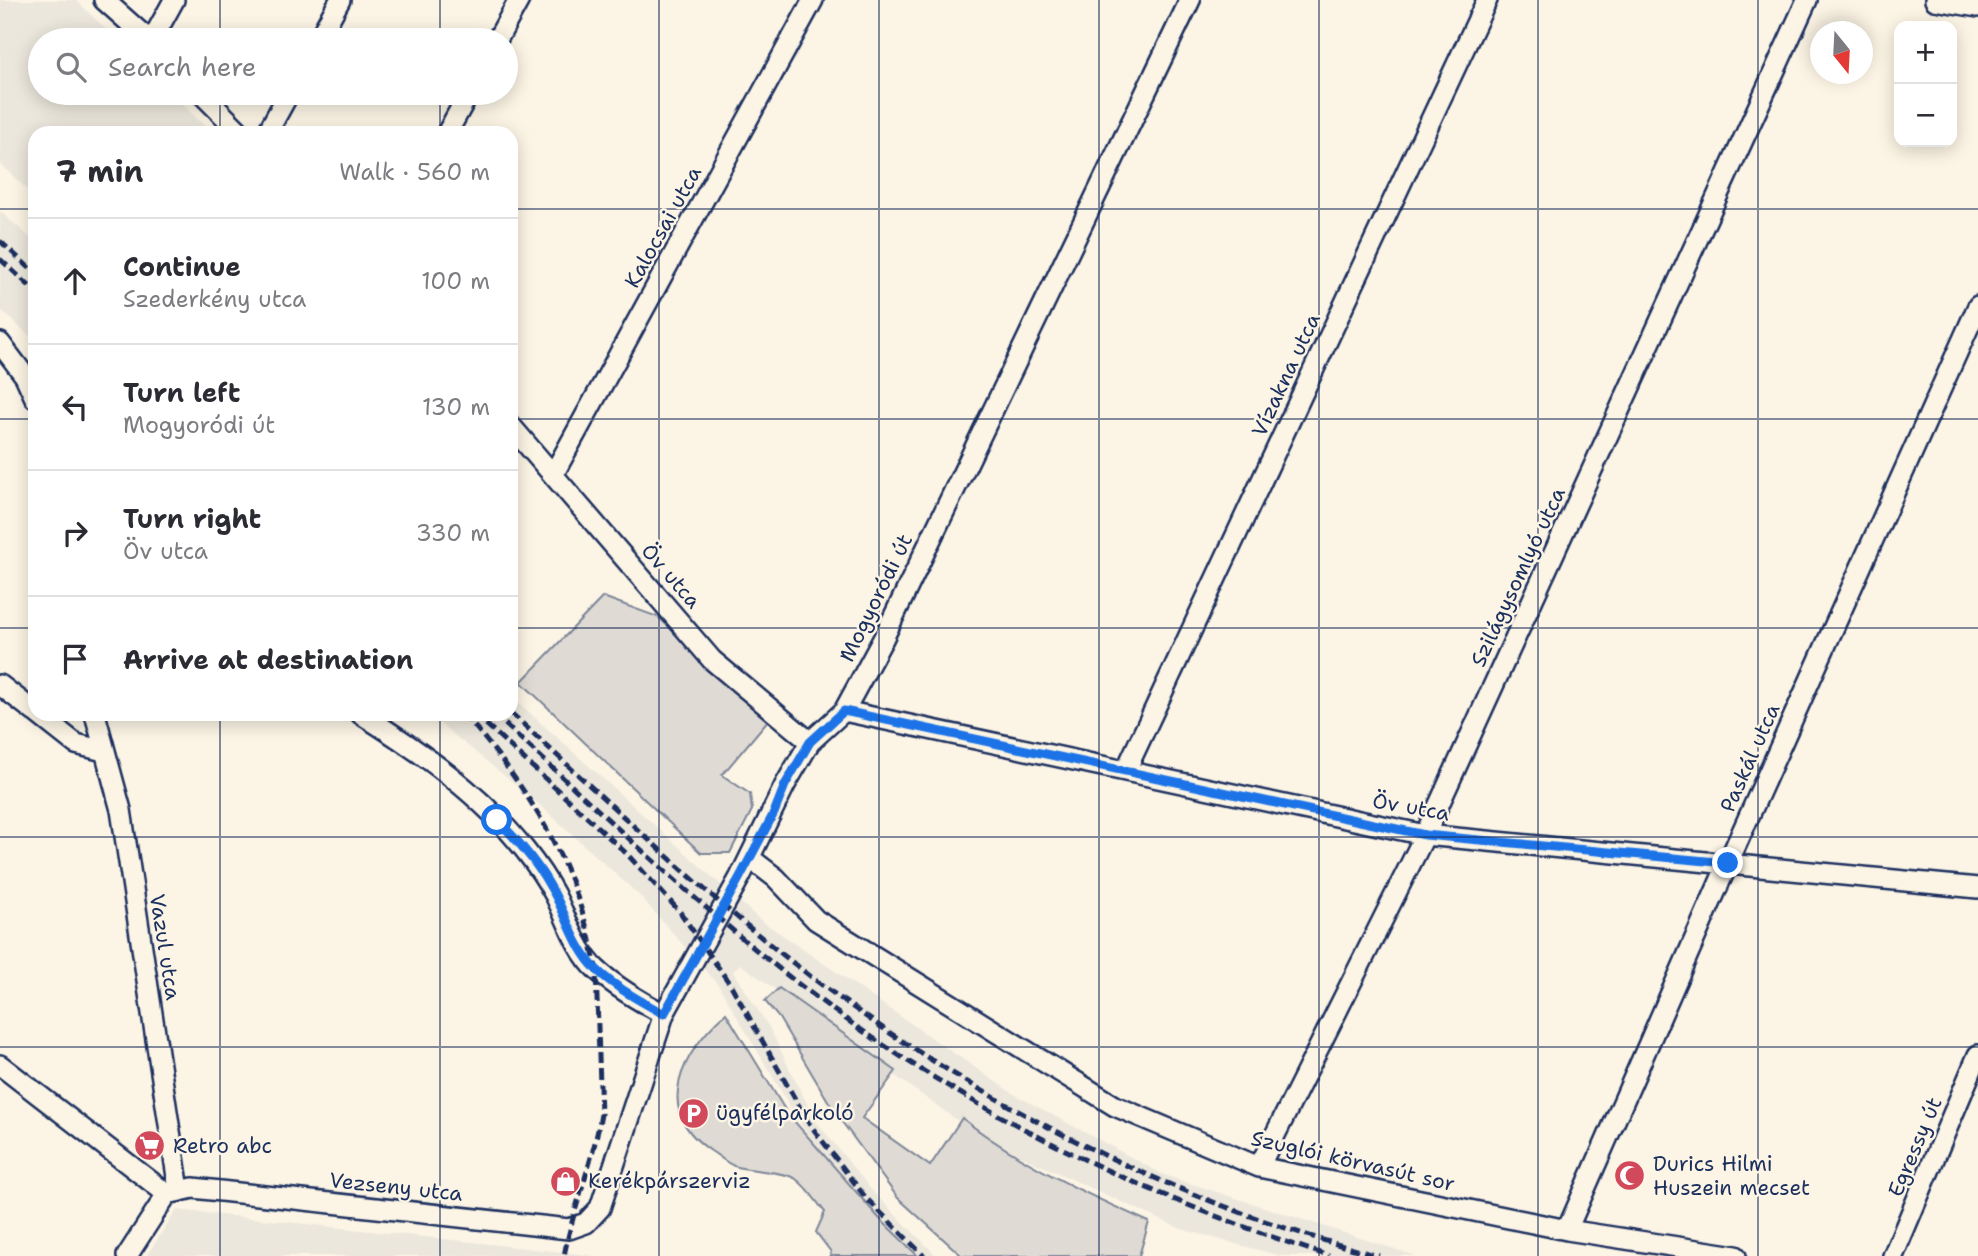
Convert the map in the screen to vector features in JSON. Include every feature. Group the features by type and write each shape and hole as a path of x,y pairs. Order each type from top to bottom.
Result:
{"street":[{"path":"104,0 137,28"},
{"path":"158,28 174,0"},
{"path":"324,28 340,0"},
{"path":"504,28 519,0"},
{"name":"Kalocsai utca","path":"553,475 813,0"},
{"name":"Mogyoródi út","path":"600,1208 664,1014 750,858 785,785 810,742 844,711 889,626 1190,0"},
{"name":"Vízakna utca","path":"1126,770 1488,0"},
{"name":"Szilágysomlyó utca","path":"1259,1167 1425,835 1807,0"},
{"path":"1935,0 1978,7"},
{"path":"213,105 234,126"},
{"path":"271,126 282,105"},
{"path":"451,126 462,105"},
{"name":"Paskál utca","path":"1567,1230 1978,306"},
{"path":"0,343 28,383"},
{"name":"Öv utca","path":"518,434 712,660 810,742"},
{"path":"0,685 28,707"},
{"name":"Öv utca","path":"844,711 1425,835 1978,888"},
{"path":"46,721 76,744 104,751"},
{"name":"Vazul utca","path":"97,721 121,810 173,1192"},
{"path":"372,721 447,775 497,820 520,844 553,891 582,950 596,969 664,1014"},
{"name":"Szuglói körvasút sor","path":"750,858 776,878 816,920 1115,1106 1259,1167 1567,1230 1737,1256"},
{"name":"Egressy út","path":"1893,1256 1978,1055"},
{"path":"0,1065 173,1192 127,1256"},
{"name":"Vezseny utca","path":"173,1192 194,1188 569,1229 586,1223 600,1208"}],"shaded area":[{"path":"0,0 76,0 105,28 28,28 28,105 183,105 205,126 28,126 28,190 0,164"},
{"path":"0,211 28,236 28,335 0,309"},
{"path":"603,597 658,617 769,719 722,775 750,794 752,810 730,853 701,853 521,682"},
{"path":"518,702 759,919 1012,1093 1164,1175 1416,1256 1280,1256 1181,1229 983,1139 740,964 733,972 769,1027 815,1120 874,1193 937,1256 912,1256 858,1202 801,1125 719,986 642,898 532,798 437,721 518,721"},
{"path":"779,988 896,1071 862,1118 930,1166 962,1118 1028,1162 1149,1222 1139,1256 962,1256 898,1198 834,1111 779,1018 765,1001"},
{"path":"726,1013 787,1113 879,1218 918,1256 830,1256 831,1252 816,1232 825,1212 800,1182 784,1174 734,1166 692,1135 682,1118 678,1100 680,1081 686,1063 697,1045"},
{"path":"177,1210 563,1252 596,1256 146,1256"}],"railway":[{"path":"0,241 28,267"},
{"path":"0,259 28,285"},
{"path":"518,719 649,840 756,933 858,1011 927,1057 998,1100 1071,1139 1146,1174 1300,1233 1379,1256"},
{"path":"470,721 510,772 548,832 577,897 596,969 601,1114 564,1256"},
{"path":"483,721 627,854 680,912 732,987 808,1122 866,1198 924,1256"},
{"path":"502,721 745,941 845,1018 909,1062 1043,1139 1112,1172 1255,1231 1329,1256"}],"place":[{"name":"ügyfélparkoló","path":"693,1113"},
{"name":"Retro abc","path":"150,1146"},
{"name":"Durics Hilmi Huszein mecset","path":"1630,1176"},
{"name":"Kerékpárszerviz","path":"565,1181"}],"route":[{"path":"497,820 513,835 553,891 587,959 596,969 664,1014 740,877 774,813 785,785 810,742 844,711 1425,835 1728,863"}]}
